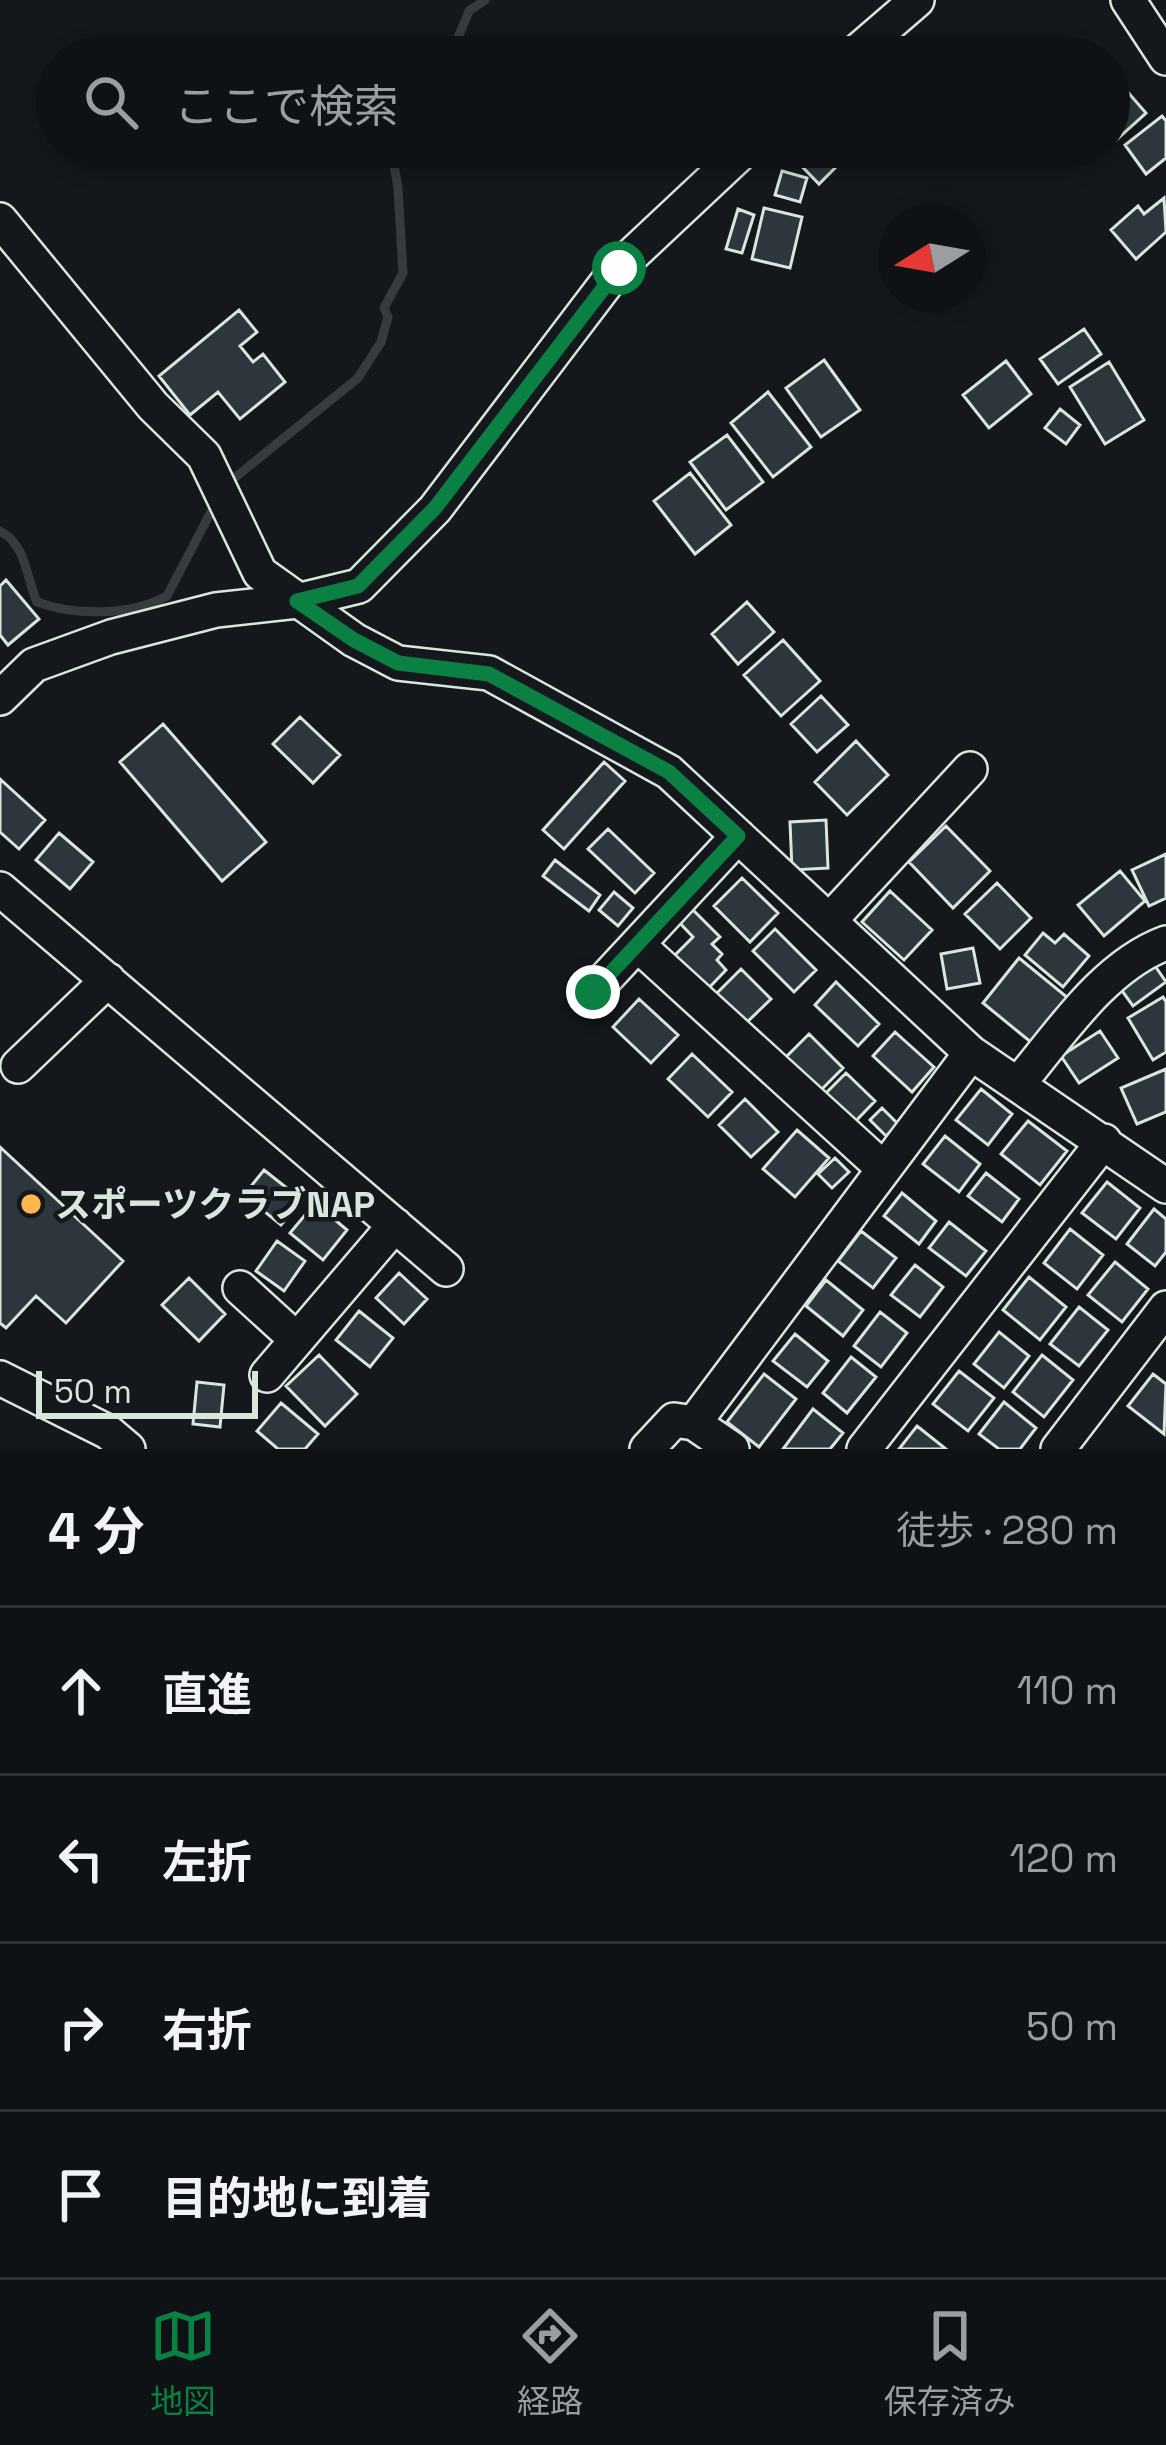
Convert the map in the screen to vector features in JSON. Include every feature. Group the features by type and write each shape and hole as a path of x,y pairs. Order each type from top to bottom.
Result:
{"street":[{"path":"875,36 916,0"},
{"path":"1128,0 1166,58"},
{"path":"0,698 34,665 111,637 216,610 297,601 358,586 435,508 619,268 725,168"},
{"path":"0,220 153,406 204,456 260,573 354,640 398,663 489,674 669,772 971,1053 1166,1186"},
{"path":"829,921 970,770"},
{"path":"593,992 738,836"},
{"path":"0,889 446,1269"},
{"path":"1019,1083 1098,990 1166,943"},
{"path":"638,945 884,1169"},
{"path":"18,1066 107,980"},
{"path":"694,1423 971,1053"},
{"path":"864,1449 1104,1141"},
{"path":"267,1375 395,1225"},
{"path":"240,1288 297,1340"},
{"path":"1058,1449 1166,1308"},
{"path":"0,1378 108,1432 128,1449"},
{"path":"647,1449 674,1420 694,1423 732,1449"}],"building":[{"path":"1130,95 1146,113 1130,127"},
{"path":"1162,116 1166,121 1166,158 1146,174 1130,152 1130,141"},
{"path":"803,168 835,168 819,184"},
{"path":"782,171 807,178 800,202 775,195"},
{"path":"1164,198 1166,232 1136,259 1111,230 1138,206 1144,214"},
{"path":"764,208 802,217 790,268 752,259"},
{"path":"738,209 754,215 742,253 726,249"},
{"path":"239,310 257,332 240,346 253,362 263,354 285,382 240,419 218,392 190,415 159,376"},
{"path":"1084,329 1101,354 1058,384 1040,359"},
{"path":"824,360 860,410 821,437 786,388"},
{"path":"1006,361 1031,394 989,428 963,395"},
{"path":"1109,362 1144,420 1105,444 1070,387"},
{"path":"768,392 811,447 773,477 731,423"},
{"path":"1060,409 1080,425 1066,444 1045,428"},
{"path":"727,435 763,482 726,510 690,462"},
{"path":"690,473 731,525 695,554 654,501"},
{"path":"6,580 39,619 8,645 0,635 0,586"},
{"path":"747,602 774,632 738,664 712,634"},
{"path":"783,640 820,681 781,716 744,675"},
{"path":"821,696 848,725 817,752 791,724"},
{"path":"300,717 340,755 313,783 273,744"},
{"path":"163,724 266,842 222,881 120,762"},
{"path":"856,741 888,775 847,815 815,782"},
{"path":"604,762 625,781 564,849 543,830"},
{"path":"0,779 45,820 19,849 0,832"},
{"path":"826,820 828,868 792,870 790,822"},
{"path":"946,826 990,871 953,908 909,862"},
{"path":"608,829 654,873 635,893 588,849"},
{"path":"59,833 93,862 70,889 36,860"},
{"path":"1166,854 1166,898 1149,906 1132,870"},
{"path":"555,860 600,895 589,911 543,876"},
{"path":"1120,871 1145,901 1104,936 1078,905"},
{"path":"742,878 778,913 750,942 714,906"},
{"path":"997,883 1031,918 1000,949 965,914"},
{"path":"890,891 932,930 904,960 862,922"},
{"path":"614,892 633,908 618,926 599,910"},
{"path":"689,906 720,937 712,944 722,954 717,960 726,970 702,995 668,962 693,937 676,919"},
{"path":"775,929 816,970 794,992 753,951"},
{"path":"1043,933 1055,943 1064,934 1089,956 1063,987 1025,955"},
{"path":"973,948 980,983 947,989 941,954"},
{"path":"1019,958 1068,998 1032,1043 983,1003"},
{"path":"1153,963 1166,982 1133,1006 1120,988"},
{"path":"741,969 771,999 743,1026 714,996"},
{"path":"836,982 879,1024 858,1046 815,1005"},
{"path":"1163,997 1166,1052 1153,1060 1128,1018"},
{"path":"639,999 678,1035 651,1063 613,1027"},
{"path":"1100,1031 1118,1058 1079,1083 1061,1056"},
{"path":"895,1032 934,1067 912,1092 873,1056"},
{"path":"809,1034 843,1068 816,1095 782,1061"},
{"path":"692,1054 732,1092 708,1117 668,1079"},
{"path":"1166,1069 1166,1112 1137,1124 1121,1088"},
{"path":"846,1073 875,1101 848,1129 819,1100"},
{"path":"981,1089 1012,1114 988,1145 956,1120"},
{"path":"745,1099 778,1132 751,1157 719,1125"},
{"path":"882,1108 898,1124 886,1136 870,1120"},
{"path":"1028,1121 1067,1151 1040,1185 1001,1154"},
{"path":"797,1130 829,1158 795,1197 763,1169"},
{"path":"945,1136 980,1164 959,1192 923,1164"},
{"name":"スポーツクラブNAP","path":"0,1147 123,1261 66,1323 36,1296 6,1328 0,1323"},
{"path":"835,1158 849,1172 832,1188 818,1174"},
{"path":"264,1170 302,1200 281,1225 244,1195"},
{"path":"986,1173 1019,1199 1002,1222 968,1196"},
{"path":"1107,1182 1140,1208 1116,1239 1082,1213"},
{"path":"902,1193 936,1221 919,1244 884,1216"},
{"path":"315,1203 347,1230 323,1260 290,1233"},
{"path":"1154,1209 1166,1219 1166,1252 1155,1266 1127,1244"},
{"path":"949,1222 986,1251 966,1276 929,1248"},
{"path":"1070,1229 1103,1255 1077,1289 1044,1263"},
{"path":"861,1231 896,1258 873,1288 838,1261"},
{"path":"277,1241 305,1261 284,1291 256,1271"},
{"path":"1115,1262 1148,1289 1122,1322 1088,1295"},
{"path":"915,1265 943,1287 920,1317 891,1295"},
{"path":"399,1273 427,1299 404,1324 376,1298"},
{"path":"1029,1277 1066,1307 1040,1340 1003,1310"},
{"path":"189,1278 225,1314 199,1341 162,1305"},
{"path":"826,1280 863,1310 843,1336 806,1306"},
{"path":"1079,1307 1108,1330 1079,1366 1050,1344"},
{"path":"359,1311 393,1338 370,1367 336,1340"},
{"path":"880,1312 907,1333 881,1367 854,1346"},
{"path":"999,1332 1029,1356 1004,1388 974,1364"},
{"path":"795,1334 828,1361 807,1387 773,1361"},
{"path":"319,1355 357,1394 325,1426 286,1386"},
{"path":"1042,1355 1073,1380 1044,1417 1013,1392"},
{"path":"851,1357 876,1377 847,1413 823,1393"},
{"path":"959,1371 994,1398 968,1431 933,1404"},
{"path":"764,1374 796,1399 759,1447 727,1422"},
{"path":"1153,1374 1166,1384 1164,1434 1128,1406"},
{"path":"197,1382 224,1385 220,1427 193,1424"},
{"path":"1004,1402 1036,1428 1020,1449 999,1449 979,1434"},
{"path":"281,1403 318,1434 305,1449 278,1449 257,1431"},
{"path":"813,1409 843,1433 830,1449 783,1449"},
{"path":"917,1426 946,1449 899,1449"}],"waterway":[{"path":"459,36 469,11 485,0"},
{"path":"227,484 358,378 381,342 388,317 384,308 403,273 395,168"},
{"path":"0,531 21,553 37,602 85,612 120,610 167,596 215,504"}],"place":[{"name":"スポーツクラブNAP","path":"31,1204"}],"route":[{"path":"593,992 738,836 669,772 489,674 398,663 297,601 358,586 435,508 619,268"}]}
